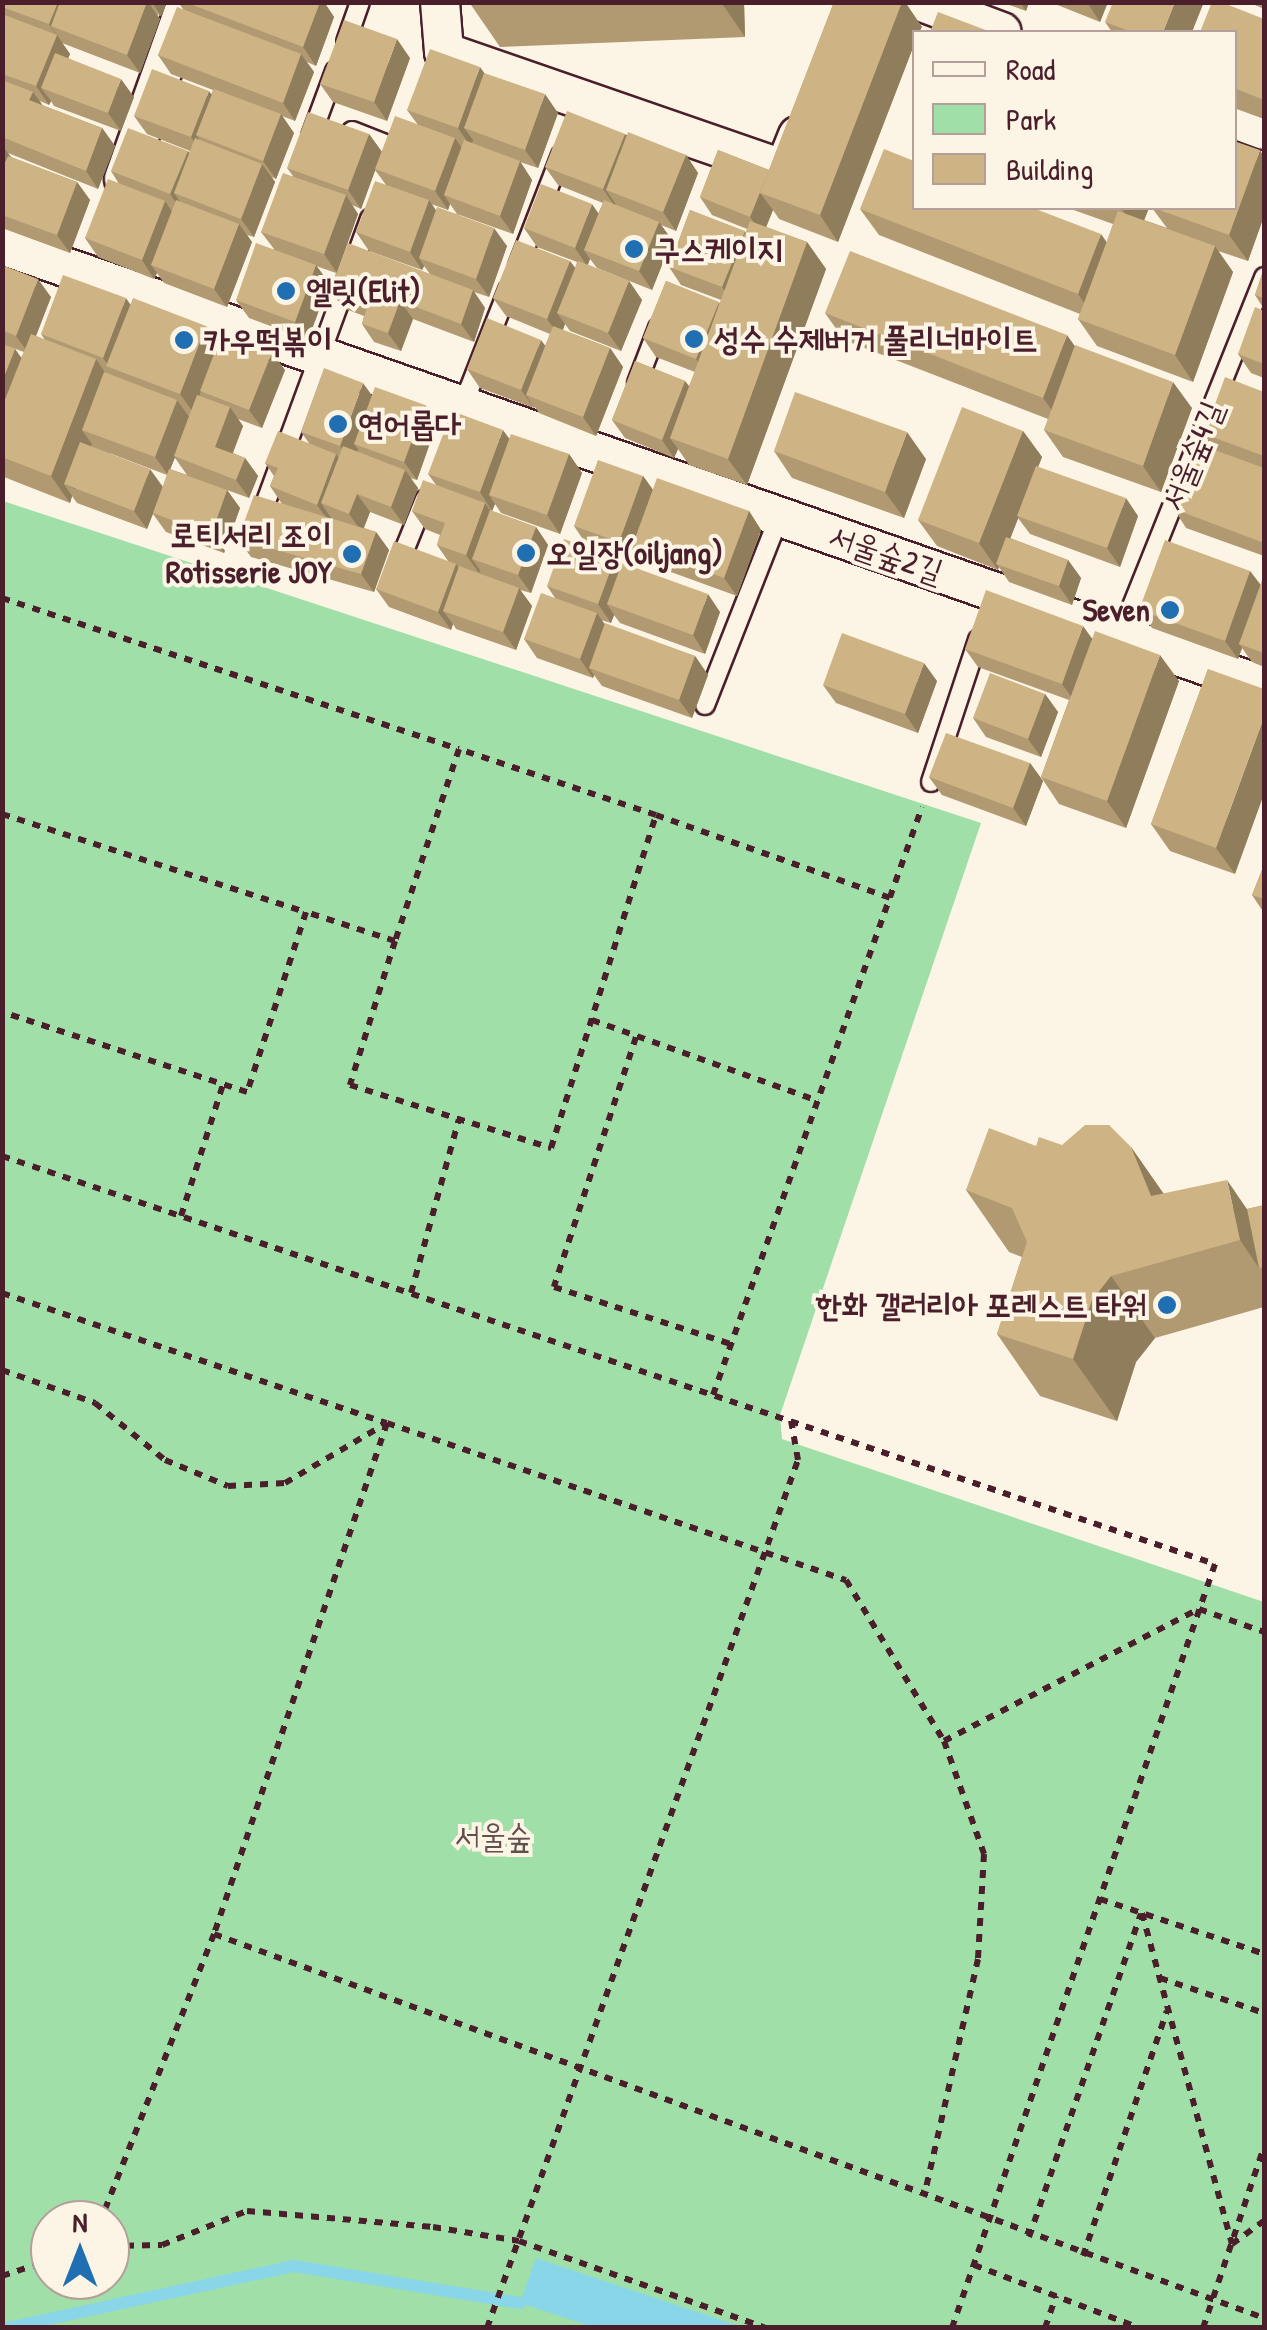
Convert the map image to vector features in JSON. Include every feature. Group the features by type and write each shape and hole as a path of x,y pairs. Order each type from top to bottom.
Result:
{"street":[{"path":"76,284 106,231 187,2"},
{"path":"440,2 444,52 575,118 722,158 784,170 813,96"},
{"path":"922,2 997,30"},
{"path":"1237,120 1264,130"},
{"name":"서울숲2길","path":"2,246 76,284 317,355 459,415 610,457 1264,686"}],"lane":[{"path":"304,153 360,2"},
{"path":"254,534 317,355 398,149 318,118"},
{"path":"459,415 575,118"},
{"name":"서울숲4길","path":"1120,636 1264,276"},
{"path":"630,403 664,312"},
{"path":"1222,384 1250,394"},
{"path":"391,582 434,476"},
{"path":"705,705 779,517"},
{"path":"931,782 993,592"}],"path":[{"path":"2,598 656,815 890,898"},
{"path":"459,749 350,1085 551,1148 656,815"},
{"path":"714,1395 931,782"},
{"path":"2,814 395,942"},
{"path":"2,1012 247,1092 306,912"},
{"path":"592,1020 818,1101"},
{"path":"636,1036 554,1287 731,1344"},
{"path":"181,1216 223,1084"},
{"path":"411,1294 459,1119"},
{"path":"2,1156 1215,1564 952,2328"},
{"path":"2,1293 766,1548 846,1580 944,1740 984,1854 978,1959 926,2187"},
{"path":"2,1370 95,1403 164,1460 228,1486 285,1483 387,1423"},
{"path":"488,2326 798,1460 791,1421"},
{"path":"110,2200 214,1934 387,1423"},
{"path":"944,1740 1199,1609 1264,1632"},
{"path":"1100,1899 1264,1954"},
{"path":"1142,1913 1232,2244"},
{"path":"1030,2237 1142,1913"},
{"path":"214,1934 926,2187 988,2223 1264,2318"},
{"path":"1159,1977 1264,2012"},
{"path":"1084,2256 1168,2010"},
{"path":"1203,2328 1264,2147"},
{"path":"130,2246 162,2245 247,2211 519,2241 766,2328"},
{"path":"1232,2244 1264,2220"},
{"path":"974,2265 1121,2324 1140,2328"},
{"path":"2,2276 30,2267"},
{"path":"1045,2328 1056,2296"}],"green space":[{"name":"서울숲","path":"3,501 981,823 780,1415 782,1439 1264,1602 1264,2327 3,2327"}],"water":[{"path":"536,2258 742,2327 593,2327 520,2303"}],"building":[{"path":"2,2 58,2 49,24 2,7"},
{"path":"60,2 147,2 127,55 51,26"},
{"path":"185,2 320,2 303,47"},
{"path":"834,2 902,2 820,215 760,193"},
{"path":"1113,2 1175,2 1164,30 1127,30 1105,22"},
{"path":"1212,2 1264,19 1264,100 1237,89 1237,30 1201,30"},
{"path":"177,7 301,54 283,103 158,55"},
{"path":"938,12 986,30 931,30"},
{"path":"2,14 57,35 36,86 2,74"},
{"path":"344,20 397,39 374,102 320,84"},
{"path":"430,49 480,67 458,128 407,110"},
{"path":"55,53 121,79 108,113 41,88"},
{"path":"152,69 209,91 191,137 134,116"},
{"path":"484,73 545,94 525,150 464,128"},
{"path":"2,80 33,92 29,100 102,128 86,171 2,137"},
{"path":"214,89 281,114 263,161 196,135"},
{"path":"567,111 625,134 603,189 545,167"},
{"path":"308,112 369,134 348,190 287,168"},
{"path":"395,116 455,138 435,191 375,169"},
{"path":"128,128 188,151 170,194 111,171"},
{"path":"628,132 686,155 663,212 606,190"},
{"path":"195,138 262,164 241,219 174,193"},
{"path":"464,140 520,161 500,216 444,195"},
{"path":"1237,142 1260,150 1229,235 1160,210 1237,210"},
{"path":"884,149 912,160 912,210 1038,210 1101,234 1078,294 860,209"},
{"path":"718,150 769,170 750,217 700,197"},
{"path":"8,156 77,182 57,235 2,215 2,169"},
{"path":"283,173 346,195 324,254 261,232"},
{"path":"108,179 165,201 142,260 85,238"},
{"path":"375,181 429,200 410,252 356,232"},
{"path":"541,184 592,204 575,248 524,228"},
{"path":"176,200 239,224 214,289 151,265"},
{"path":"604,200 659,222 639,271 584,250"},
{"path":"437,207 494,228 476,279 419,258"},
{"path":"690,210 745,231 722,287 669,267"},
{"path":"1118,211 1215,246 1175,355 1078,319"},
{"path":"750,221 807,242 728,459 670,438"},
{"path":"516,240 570,261 547,319 493,298"},
{"path":"256,243 316,265 295,322 236,300"},
{"path":"348,243 473,290 461,324 400,301 388,333 362,324 368,304 330,290"},
{"path":"850,251 1067,335 1043,398 825,313"},
{"path":"578,261 629,281 608,333 557,313"},
{"path":"2,265 38,279 16,336 2,330"},
{"path":"1264,268 1264,298 1255,295"},
{"path":"63,275 126,298 103,358 41,334"},
{"path":"666,281 719,302 696,359 643,338"},
{"path":"133,298 206,326 180,394 106,366"},
{"path":"1255,307 1264,311 1264,364 1238,354"},
{"path":"487,318 541,340 521,390 467,369"},
{"path":"553,326 610,348 583,417 526,395"},
{"path":"222,333 272,352 249,410 200,391"},
{"path":"31,334 96,359 51,476 2,457 2,407"},
{"path":"2,344 15,349 2,382"},
{"path":"1075,345 1173,382 1143,466 1044,430"},
{"path":"635,361 685,381 662,440 612,420"},
{"path":"324,368 363,383 340,446 301,432"},
{"path":"104,372 177,400 155,457 82,430"},
{"path":"1225,377 1264,392 1264,456 1204,434"},
{"path":"375,387 425,405 404,462 354,444"},
{"path":"795,392 907,432 885,492 774,451"},
{"path":"197,395 230,407 215,447 245,458 236,480 174,456"},
{"path":"962,407 1023,431 979,543 918,520"},
{"path":"452,411 503,430 480,492 428,474"},
{"path":"278,431 336,454 317,505 270,486 278,468 265,463"},
{"path":"511,434 569,454 547,515 489,495"},
{"path":"80,442 150,469 134,511 64,484"},
{"path":"1198,444 1264,468 1264,543 1174,509"},
{"path":"343,446 405,470 391,507 357,494 349,514 321,503"},
{"path":"598,460 643,476 619,542 574,526"},
{"path":"1036,466 1126,498 1107,548 1017,516"},
{"path":"169,469 227,490 211,535 153,513"},
{"path":"657,478 749,511 724,578 633,544"},
{"path":"423,480 485,503 466,555 437,545 445,523 412,511"},
{"path":"254,495 376,532 361,574 238,539"},
{"path":"490,510 536,527 518,575 472,559"},
{"path":"1006,537 1068,560 1059,586 996,564"},
{"path":"564,539 615,558 598,604 547,586"},
{"path":"1165,540 1250,571 1225,641 1139,610"},
{"path":"394,541 456,564 438,612 376,589"},
{"path":"622,563 708,594 693,635 607,604"},
{"path":"459,566 519,588 503,632 443,611"},
{"path":"1264,575 1264,653 1239,644"},
{"path":"986,590 1083,626 1062,684 965,649"},
{"path":"541,593 597,613 580,659 524,639"},
{"path":"605,623 695,656 679,700 589,668"},
{"path":"1095,631 1160,655 1107,801 1041,777"},
{"path":"842,633 924,663 905,714 823,685"},
{"path":"1208,669 1264,689 1264,717 1216,848 1151,824"},
{"path":"990,673 1045,694 1028,739 973,718"},
{"path":"946,733 1030,763 1013,808 929,777"},
{"path":"1264,865 1264,899 1252,895"},
{"path":"1085,1125 1109,1125 1131,1147 1151,1196 1227,1180 1240,1240 1111,1276 1092,1300 1073,1359 997,1334 1027,1242 1012,1208 966,1190 989,1128 1036,1146 1039,1137 1062,1145"},
{"path":"1264,1205 1264,1267 1259,1268 1247,1209"}],"waterway":[{"path":"7,2328 294,2266 520,2303"}],"place":[{"name":"구스케이지","path":"634,249"},
{"name":"엘릿(Elit)","path":"286,291"},
{"name":"성수 수제버거 풀리너마이트","path":"694,339"},
{"name":"카우떡볶이","path":"184,340"},
{"name":"연어롭다","path":"338,424"},
{"name":"오일장(oiljang)","path":"526,553"},
{"name":"로티서리 조이 Rotisserie JOY","path":"352,554"},
{"name":"Seven","path":"1170,610"},
{"name":"한화 갤러리아 포레스트 타워","path":"1167,1305"}]}
